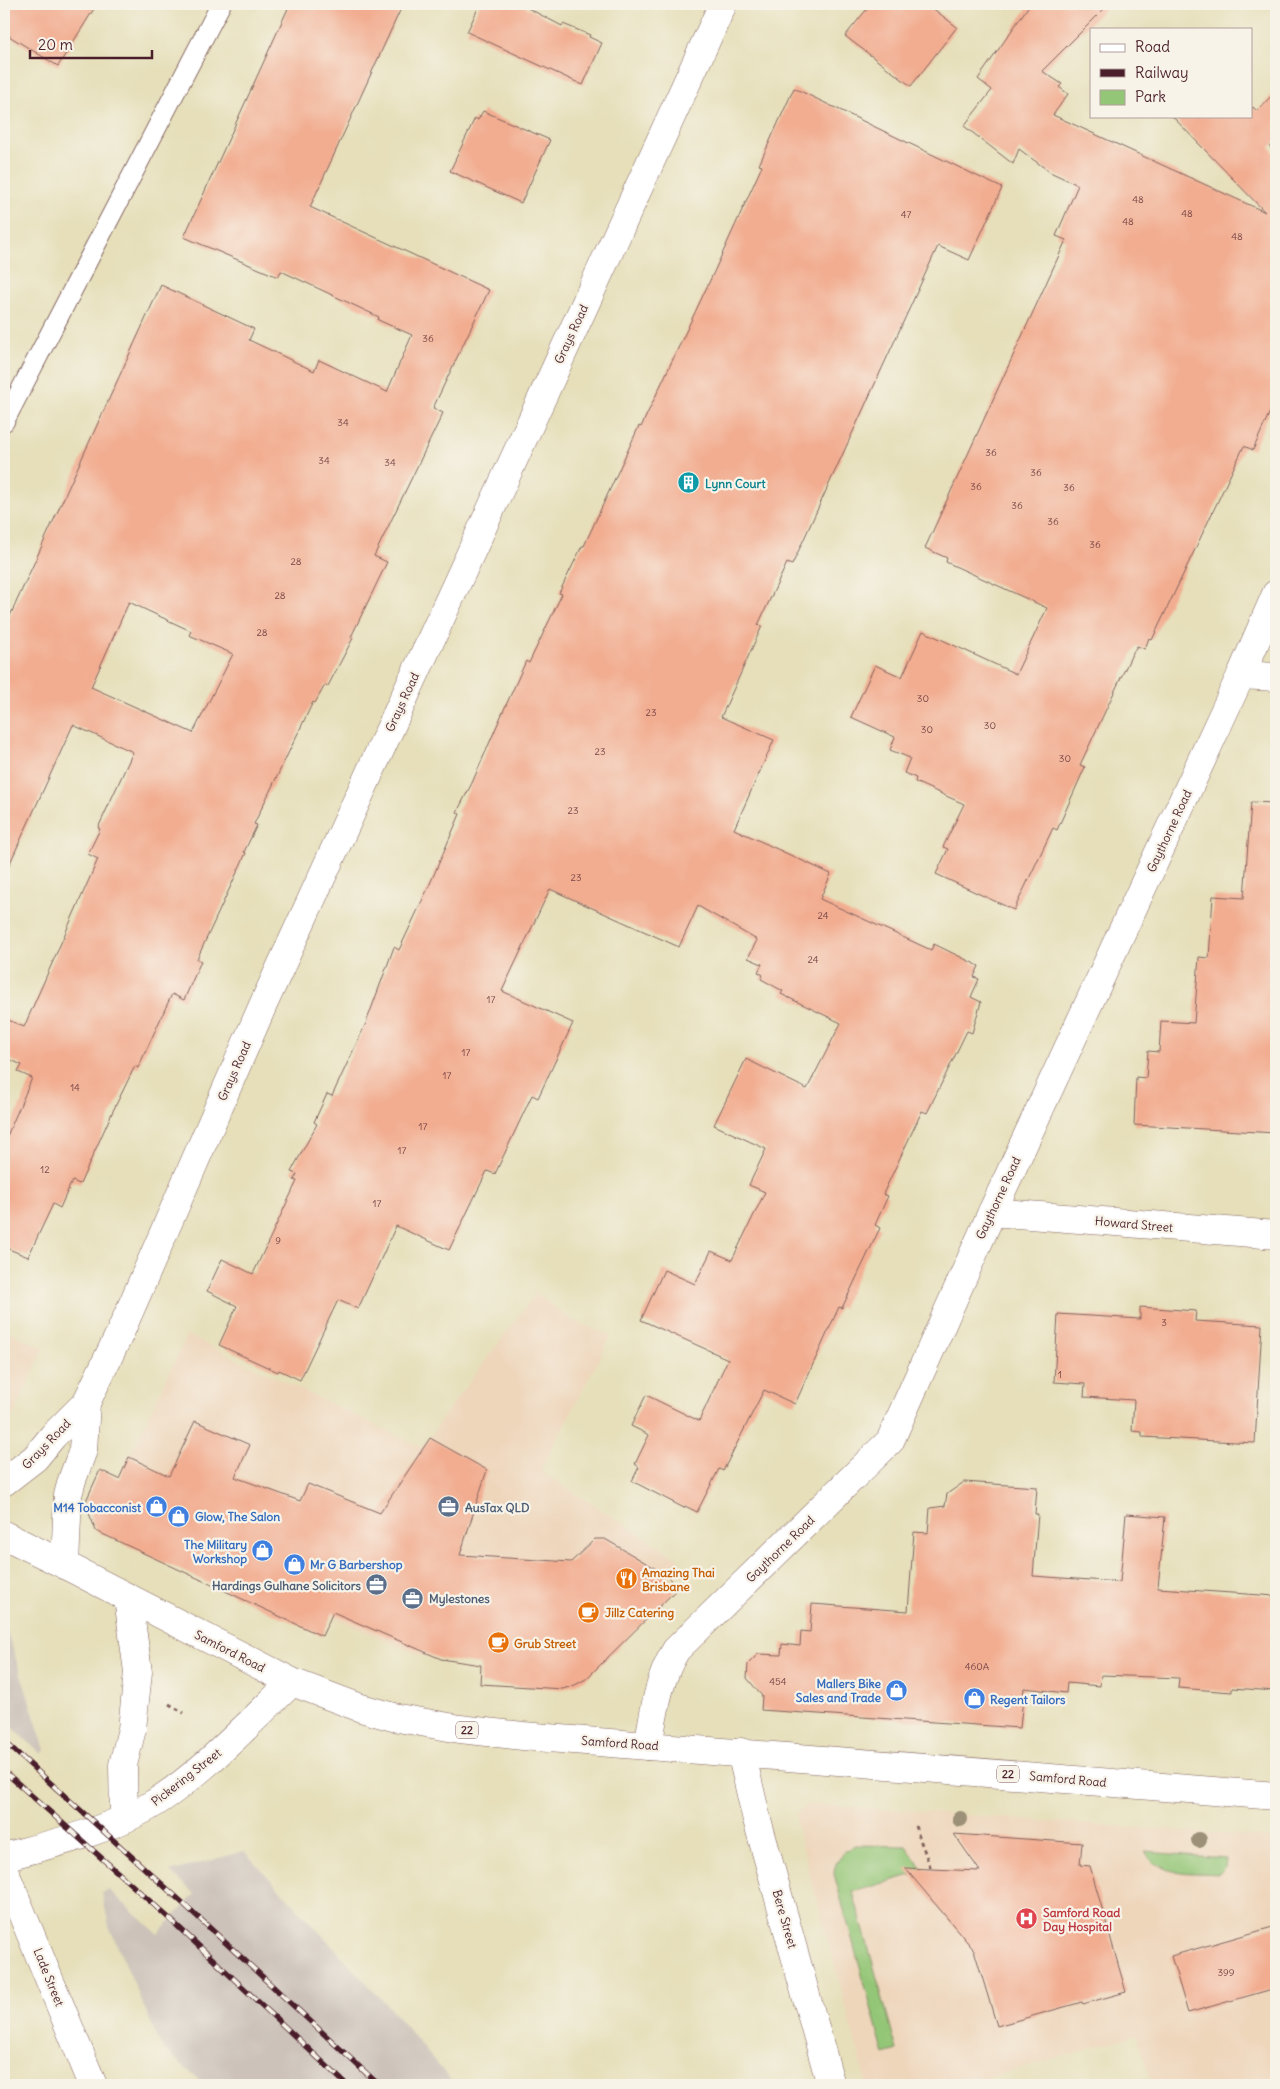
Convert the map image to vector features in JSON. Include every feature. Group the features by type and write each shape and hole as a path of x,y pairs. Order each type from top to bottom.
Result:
{"street":[{"name":"Grays Road","path":"4,1482 35,1458 53,1436 86,1403 120,1333 268,996 723,4"},
{"name":"Gaythorne Road","path":"648,1746 660,1688 669,1662 676,1650 890,1441 992,1212 1241,675 1276,594"},
{"path":"1241,675 1276,678"},
{"name":"Howard Street","path":"992,1212 1276,1235"},
{"name":"Grays Road","path":"65,1565 68,1495 83,1450 86,1403"},
{"name":"Samford Road","path":"4,1535 292,1682 361,1708 427,1724 523,1736 1276,1796"},
{"path":"124,1818 123,1765 132,1729 138,1688 137,1657 128,1598"},
{"name":"Pickering Street","path":"4,1857 91,1831 146,1808 169,1794 222,1748 292,1682"},
{"name":"Bere Street","path":"741,1752 756,1816 831,2085"},
{"name":"Lade Street","path":"4,1870 93,2085"}],"lane":[{"path":"4,422 221,4"}],"path":[{"path":"915,1826 931,1869"}],"shaded area":[{"path":"536,1293 571,1320 611,1336 540,1471 679,1559 566,1670 476,1664 422,1656 113,1515 129,1457 187,1335 423,1448 444,1416"},
{"path":"4,1330 44,1348 7,1429 4,1430"},
{"path":"4,1621 45,1750 42,1754 4,1720"},
{"path":"806,1805 1276,1838 1276,2085 1152,2085 1137,2035 962,2085 867,2085 796,1823 796,1816 799,1811"},
{"path":"244,1851 389,2007 455,2085 204,2085 161,2046 109,1926 102,1893 109,1890 158,1934 195,1894 170,1872"}],"green space":[{"path":"855,1845 906,1846 922,1869 911,1875 853,1892 897,2050 884,2054 834,1874 834,1869 840,1856"},
{"path":"1145,1852 1226,1858 1225,1868 1219,1874 1178,1872 1159,1866"}],"building":[{"path":"4,4 97,4 58,66 4,33"},
{"path":"290,4 403,4 310,207 489,290 433,408 443,413 374,556 387,562 351,637 353,638 328,686 325,685 315,703 313,702 254,824 257,825 244,852 246,853 197,959 201,961 184,1000 172,994 138,1068 135,1066 111,1115 80,1184 72,1181 60,1208 53,1204 28,1257 4,1247 4,1143 32,1078 18,1072 22,1065 4,1057 4,1018 24,1027 98,859 88,854 133,752 73,725 4,876 4,629 161,285 254,329 249,340 314,371 319,360 387,392 412,335 378,320 379,317 281,271 278,277 184,237","holes":["129,602 191,631 189,635 233,654 193,733 91,687"]},
{"path":"480,4 520,4 562,26 563,24 590,35 589,37 602,43 583,85 467,32"},
{"path":"871,4 927,4 957,27 911,86 845,36"},
{"path":"1030,4 1109,4 1042,71 1062,84 1059,87 1068,94 1053,115 1265,212 1174,118 1252,118 1253,107 1257,111 1276,91 1276,142 1270,147 1276,155 1276,398 1253,450 1244,446 1152,640 1149,638 1145,649 1137,646 1132,654 1080,765 1085,767 1057,830 1053,828 1014,910 936,874 948,849 943,847 964,804 915,782 916,778 904,773 910,758 890,750 895,737 851,717 875,665 902,677 923,631 1016,674 1047,608 946,562 947,558 925,548 1066,240 1056,236 1078,185 1050,172 1019,149 1013,164 964,126 992,90 978,79"},
{"path":"794,88 1002,188 969,260 938,246 792,565 787,563 758,625 762,626 721,717 774,740 734,829 831,874 820,899 931,950 934,944 979,966 974,977 979,979 971,997 981,1002 972,1033 967,1031 927,1113 922,1111 883,1194 888,1196 875,1225 880,1228 842,1308 839,1307 795,1404 764,1390 723,1471 719,1469 697,1512 685,1506 684,1508 632,1481 639,1467 635,1464 649,1435 631,1426 646,1395 699,1421 728,1359 641,1320 664,1270 695,1284 711,1251 732,1260 765,1192 749,1185 766,1149 714,1125 746,1059 807,1089 841,1023 781,994 783,991 761,979 763,975 758,972 762,964 748,958 757,940 698,906 679,947 550,889 502,991 573,1023 538,1098 532,1095 495,1174 487,1171 449,1250 396,1226 358,1309 338,1300 300,1380 219,1345 237,1306 207,1291 222,1259 253,1274 297,1181 294,1180 297,1174 291,1172 317,1124 314,1122 327,1094 332,1096 366,1023 394,947 399,950 429,886 460,814 457,812 472,783 526,661 529,663 562,594 559,593 582,546 584,546 639,426 641,427 714,272 762,166 759,165"},
{"path":"483,111 550,140 521,203 450,171 475,118 478,120"},
{"path":"1251,802 1276,803 1276,1133 1134,1125 1136,1077 1146,1078 1148,1051 1159,1052 1161,1021 1194,1023 1199,957 1209,958 1213,896 1244,898"},
{"path":"1140,1307 1196,1311 1195,1321 1262,1325 1255,1443 1142,1437 1142,1432 1132,1431 1134,1400 1084,1397 1085,1384 1054,1382 1058,1314 1140,1319"},
{"path":"195,1421 250,1445 235,1477 300,1501 308,1484 380,1513 430,1438 487,1470 460,1555 571,1562 595,1539 605,1539 670,1577 670,1580 678,1588 586,1679 563,1689 480,1684 481,1665 441,1659 333,1612 322,1636 96,1531 85,1503 100,1470 119,1479 129,1457 169,1476"},
{"path":"964,1482 1037,1487 1035,1514 1038,1514 1033,1576 1120,1582 1126,1514 1165,1517 1158,1588 1276,1596 1276,1691 1232,1688 1232,1692 1178,1688 1179,1678 1101,1675 1100,1686 1067,1683 1066,1693 1024,1688 1020,1728 761,1710 762,1696 747,1678 748,1664 758,1654 781,1655 782,1644 800,1646 801,1631 810,1632 812,1604 908,1611 914,1532 928,1533 930,1508 945,1506 947,1494"},
{"name":"Samford Road Day Hospital","path":"954,1834 1082,1843 1080,1865 1090,1866 1126,1992 1083,2004 1082,2002 997,2026 974,1950 905,1868 980,1871"},
{"path":"1276,1926 1276,1988 1188,2013 1171,1956"}],"railway":[{"path":"4,1741 185,1905 379,2085"},
{"path":"4,1771 171,1920 347,2085"}],"place":[{"name":"Lynn Court","path":"689,483"},
{"name":"M14 Tobacconist","path":"157,1507"},
{"name":"AusTax QLD","path":"449,1507"},
{"name":"Glow, The Salon","path":"179,1516"},
{"name":"The Military Workshop","path":"263,1551"},
{"name":"Mr G Barbershop","path":"294,1564"},
{"name":"Amazing Thai Brisbane","path":"626,1579"},
{"name":"Hardings Gulhane Solicitors","path":"377,1585"},
{"name":"Mylestones","path":"413,1598"},
{"name":"Jillz Catering","path":"589,1612"},
{"name":"Grub Street","path":"498,1643"},
{"name":"Mallers Bike Sales and Trade","path":"897,1690"},
{"name":"Regent Tailors","path":"974,1699"},
{"name":"Samford Road Day Hospital","path":"1027,1919"}]}
